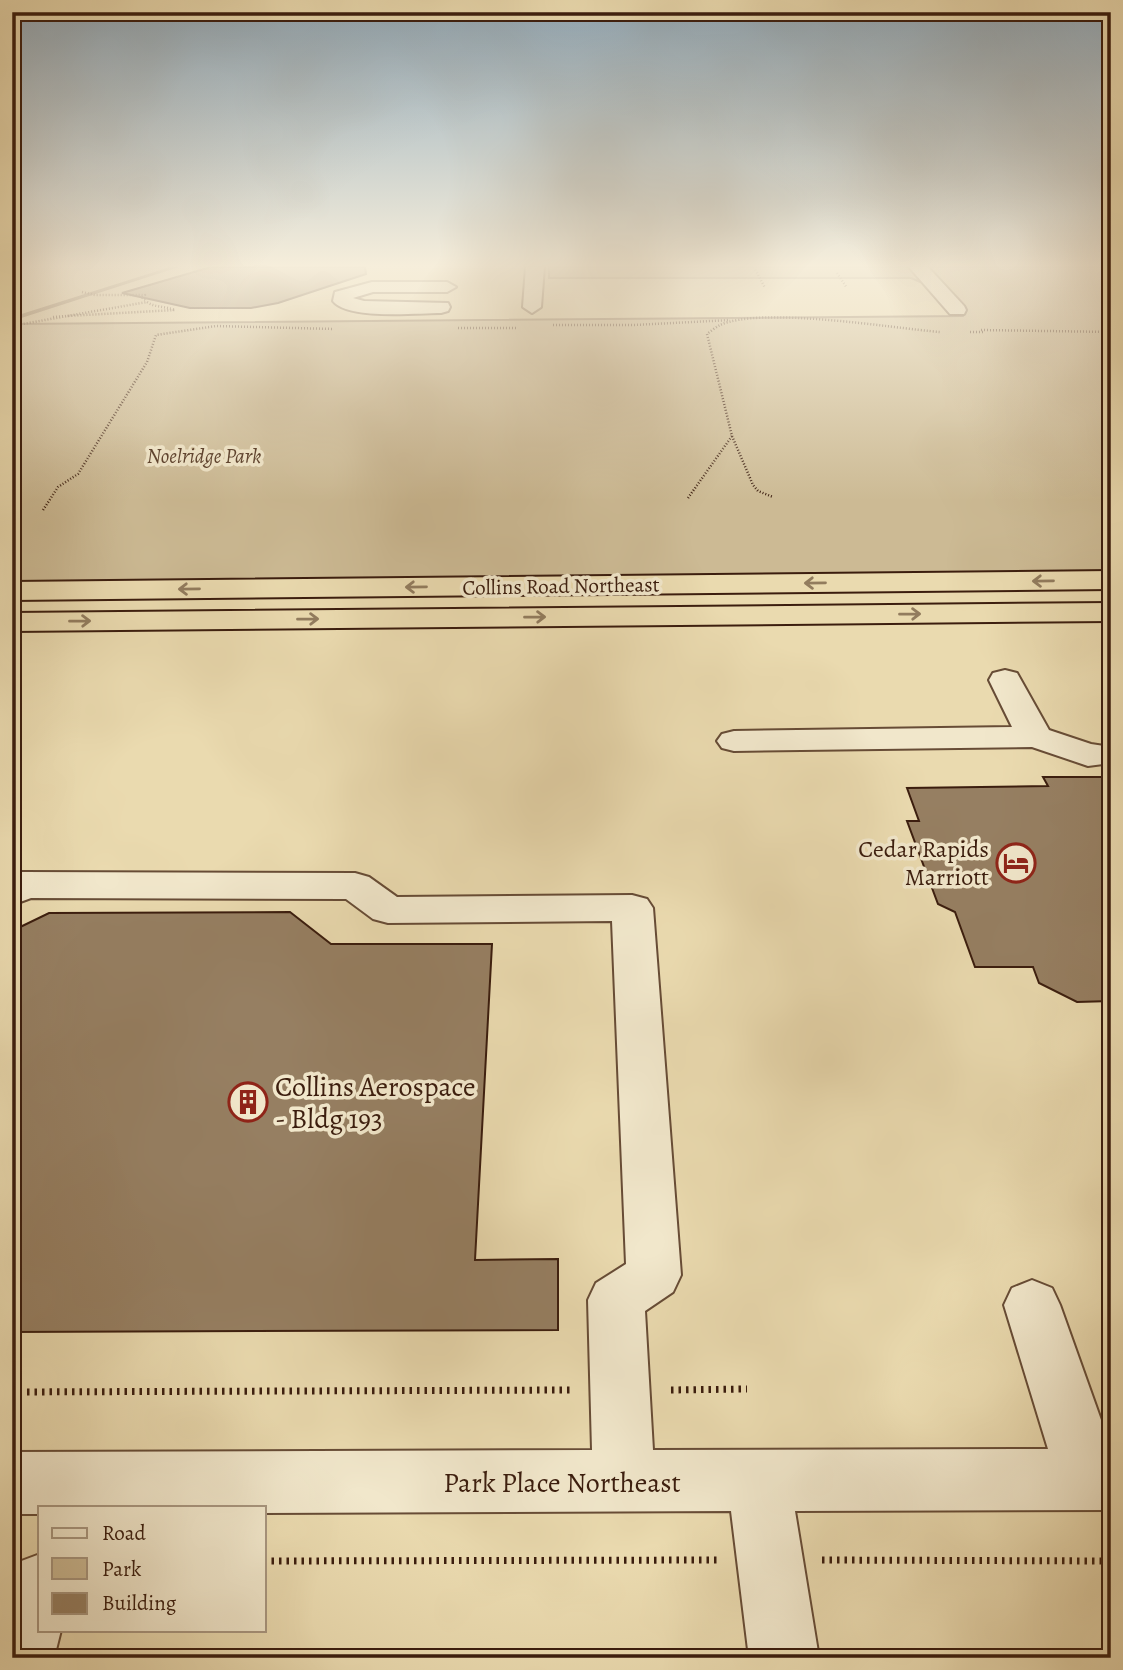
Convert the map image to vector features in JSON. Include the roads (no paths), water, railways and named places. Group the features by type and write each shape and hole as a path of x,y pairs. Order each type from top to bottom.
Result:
{"highway":[{"name":"Collins Road Northeast","path":"12,591 1111,580"},
{"name":"Collins Road Northeast","path":"12,622 1111,612"}],"street":[{"path":"1005,680 1035,737"},
{"path":"734,741 1035,737 1088,755 1102,755"},
{"path":"12,892 22,886 355,886 388,910 632,908 654,1275 616,1300 624,1482"},
{"path":"1032,1305 1099,1479"},
{"path":"759,1479 784,1658"},
{"name":"Park Place Northeast","path":"48,1491 759,1479 1099,1479"},
{"path":"19,1658 38,1594"}],"place":[{"name":"Cedar Rapids Marriott","path":"1016,863"},
{"name":"Collins Aerospace - Bldg 193","path":"248,1102"}],"park label":[{"name":"Noelridge Park","path":"204,456"}]}
